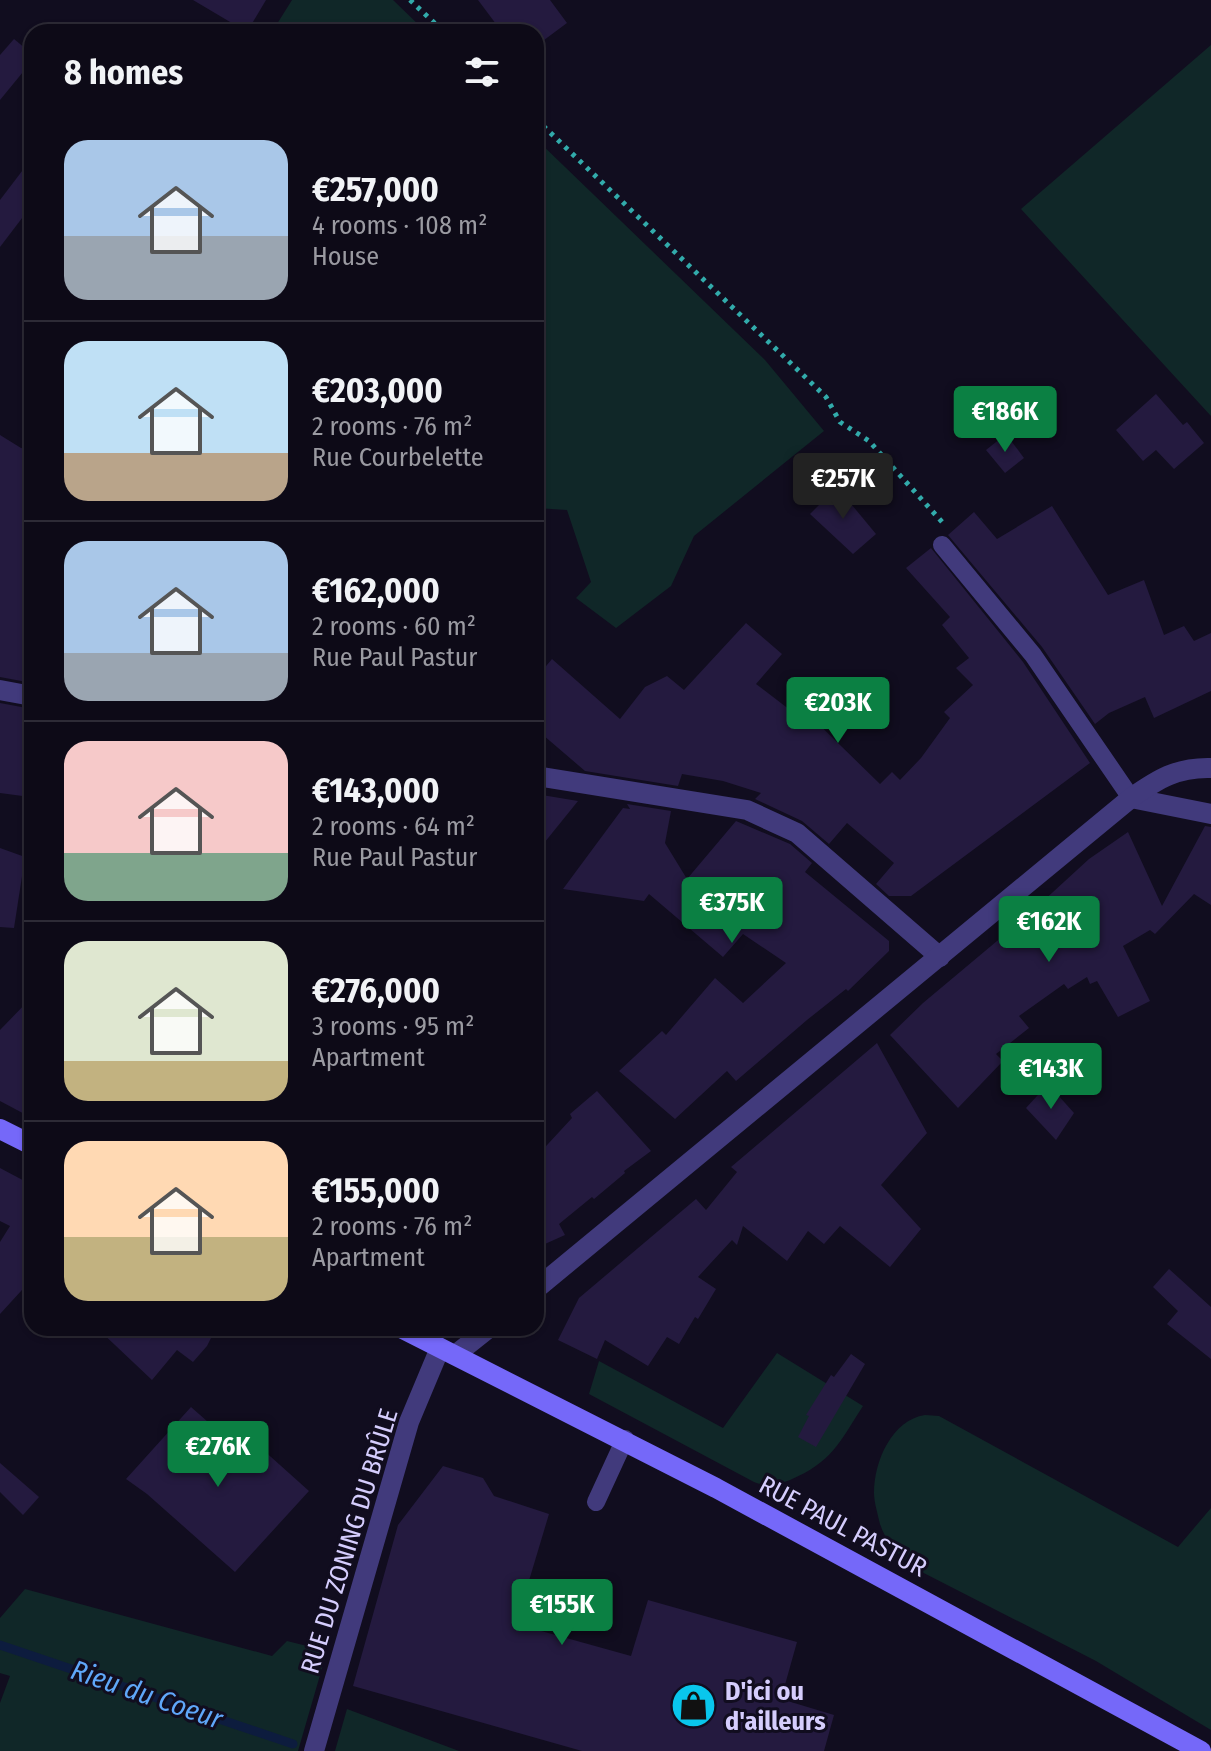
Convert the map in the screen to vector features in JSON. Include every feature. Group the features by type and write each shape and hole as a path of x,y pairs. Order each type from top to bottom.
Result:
{"main road":[{"path":"0,1129 24,1141"},
{"name":"RUE PAUL PASTUR","path":"417,1336 625,1439 1201,1751"}],"street":[{"path":"0,690 24,694"},
{"path":"544,1282 1131,798 1174,772 1190,767 1211,768"},
{"path":"544,777 747,810 797,833 940,957"},
{"path":"1131,798 1211,814"},
{"path":"448,1352 475,1336"},
{"name":"RUE DU ZONING DU BRÛLE","path":"314,1751 409,1422 448,1352"}],"lane":[{"path":"942,545 1033,655 1131,798"},
{"path":"596,1502 625,1439"}],"path":[{"path":"410,0 436,24"},
{"path":"544,127 826,397 840,422 869,441 951,532 942,545"}],"green space":[{"path":"292,0 393,0 418,24 277,24"},
{"path":"1211,45 1211,416 1021,209"},
{"path":"544,147 765,360 824,431 694,536 671,586 616,628 576,598 591,582 567,510 544,509"},
{"path":"777,1353 863,1406 825,1458 804,1473 776,1484 754,1482 589,1394 599,1361 723,1428"},
{"path":"939,1416 1178,1547 1211,1508 1211,1730 1096,1661 914,1568 898,1553 880,1524 874,1497 877,1468 894,1433 913,1418"},
{"path":"25,1589 272,1656 287,1641 327,1651 298,1751 0,1751 0,1703 10,1676 0,1673 0,1618"},
{"path":"347,1709 459,1751 335,1751"}],"building":[{"path":"193,0 266,0 252,24 234,24"},
{"path":"478,0 550,0 567,23 544,40 544,24 496,24"},
{"path":"14,39 24,47 24,71 0,100 0,55"},
{"path":"24,168 24,216 0,247 0,200"},
{"path":"1156,394 1183,425 1187,422 1204,443 1174,469 1156,450 1143,461 1116,430"},
{"path":"1006,434 1024,458 1005,473 986,450"},
{"path":"0,435 24,448 24,682 0,677"},
{"path":"837,487 876,534 853,554 810,514"},
{"path":"1052,506 1108,595 1144,580 1164,635 1184,626 1194,641 1211,633 1211,691 1154,718 1145,697 1109,713 1095,724 1042,647 948,535 974,512 997,539"},
{"path":"931,548 1023,662 1090,763 911,896 889,896 876,884 894,863 847,823 829,844 802,821 755,799 761,793 723,781 682,774 678,786 585,771 544,736 544,668 552,659 620,719 645,687 667,676 684,690 746,623 782,654 756,684 794,713 800,706 880,784 892,772 900,780 921,758 950,718 944,712 973,685 956,668 969,658 942,625 950,617 906,568"},
{"path":"0,703 24,708 24,796 0,793"},
{"path":"544,795 578,801 544,843"},
{"path":"627,804 671,811 665,843 687,879 736,821 790,844 812,863 805,872 889,941 889,951 848,991 846,989 807,1020 736,1081 727,1071 675,1119 619,1071 662,1031 666,1035 715,978 743,1003 786,963 743,934 723,957 649,894 644,901 563,889 623,808 630,809"},
{"path":"1205,826 1211,827 1211,905 1194,894 1155,934 1150,930 1123,946 1150,1001 1118,1017 1097,981 1090,984 1087,977 1068,989 1064,984 1019,1016 1029,1028 996,1054 1003,1061 958,1108 890,1035 997,941 1032,918 1029,914 1089,859 1128,832 1162,906"},
{"path":"0,848 24,857 24,863 14,928 0,927"},
{"path":"24,1005 24,1114 0,1101 0,1030"},
{"path":"877,1043 927,1133 881,1185 921,1229 890,1267 840,1226 824,1244 808,1231 787,1261 743,1226 737,1245 732,1240 698,1277 716,1289 698,1319 695,1317 679,1344 667,1337 648,1366 605,1340 597,1359 558,1340 579,1298 696,1199 706,1210 737,1172 731,1167"},
{"path":"1048,1084 1074,1113 1056,1140 1026,1108"},
{"path":"597,1091 651,1151 559,1224 565,1235 544,1244 544,1148 572,1118 570,1114"},
{"path":"0,1168 24,1181 24,1288 0,1314 0,1242 10,1226 0,1221"},
{"path":"1169,1269 1211,1307 1211,1359 1167,1324 1178,1311 1153,1287"},
{"path":"105,1336 212,1336 193,1362 177,1350 152,1380"},
{"path":"851,1354 865,1364 816,1447 798,1437 809,1416 806,1415 831,1375 834,1377"},
{"path":"191,1407 250,1459 261,1448 309,1491 235,1572 126,1479"},
{"path":"0,1463 39,1497 23,1515 0,1492"},
{"path":"443,1466 483,1478 494,1496 549,1514 516,1624 631,1656 648,1600 797,1642 781,1699 834,1715 824,1751 582,1751 353,1686 398,1525"}],"waterway":[{"name":"Rieu du Coeur","path":"0,1645 293,1744"}],"place":[{"name":"D'ici ou d'ailleurs","path":"694,1706"}]}
